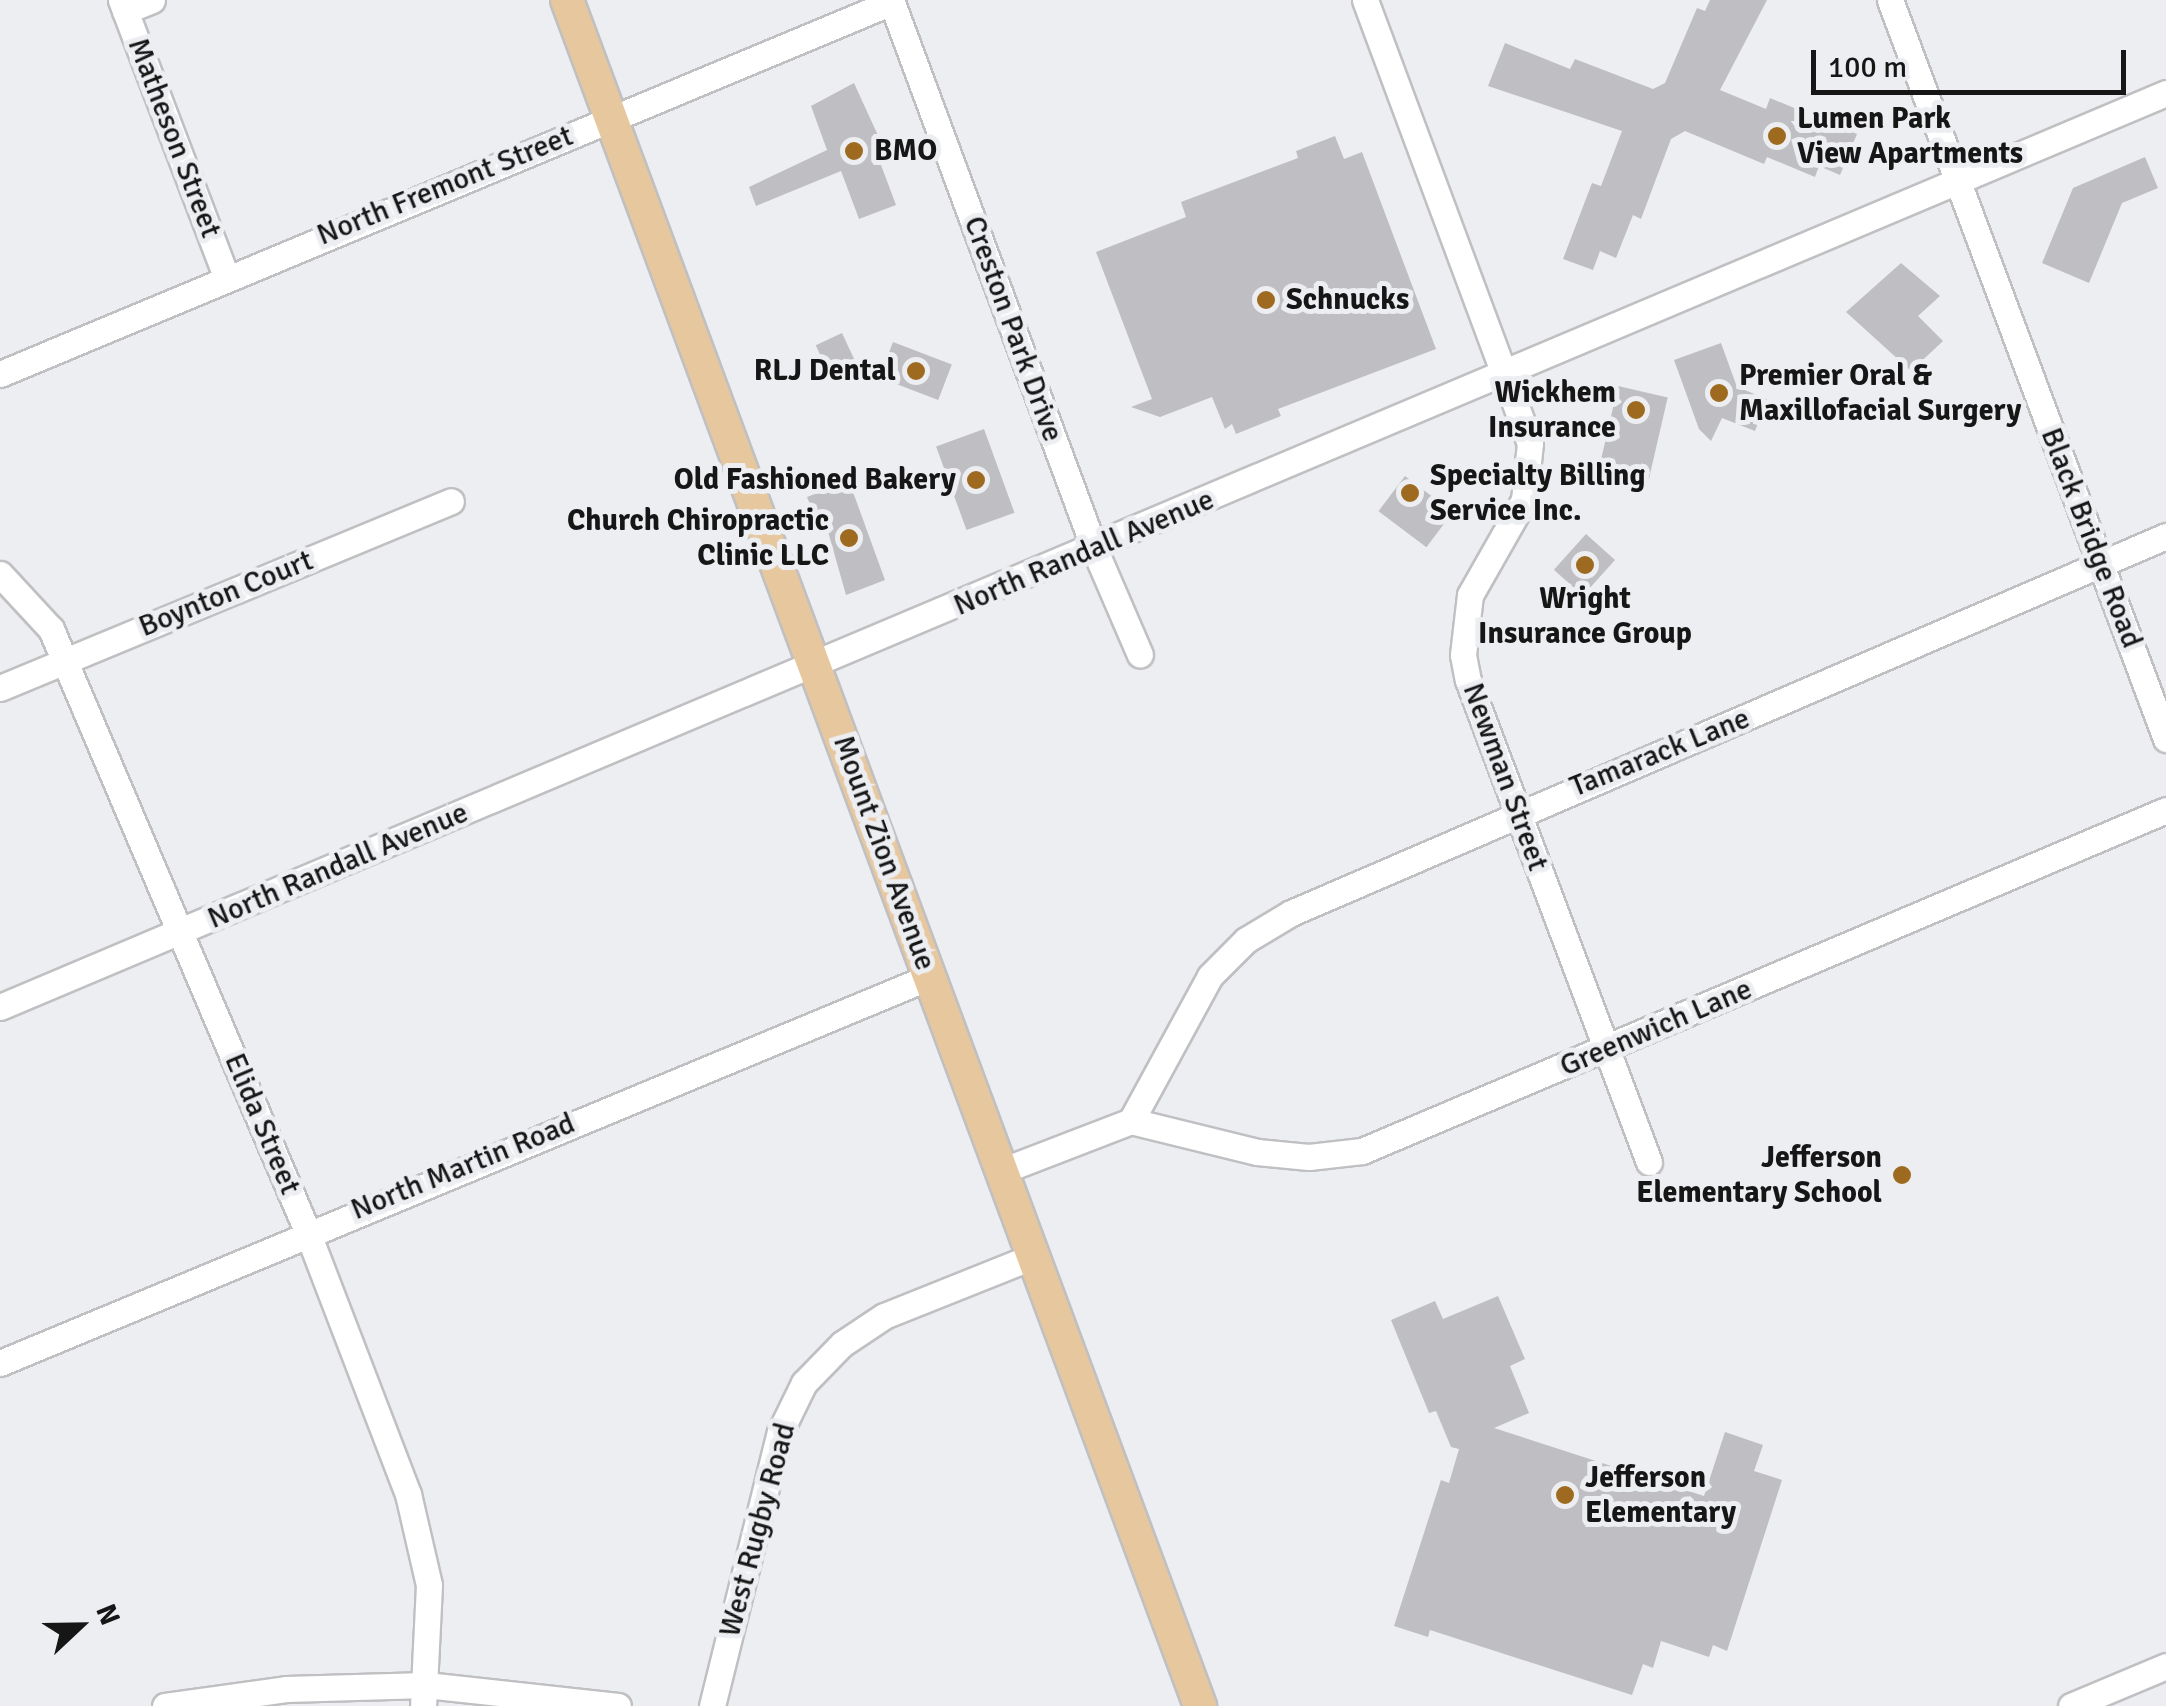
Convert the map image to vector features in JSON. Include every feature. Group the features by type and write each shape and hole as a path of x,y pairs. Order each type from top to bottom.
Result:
{"main road":[{"name":"Mount Zion Avenue","path":"567,0 1200,1706"}],"street":[{"path":"123,6 152,0"},
{"name":"Newman Street","path":"1366,0 1530,443 1530,476 1517,518 1470,595 1462,655 1649,1162"},
{"name":"Black Bridge Road","path":"1890,0 2166,740"},
{"name":"North Fremont Street","path":"0,374 226,276 891,1"},
{"name":"Creston Park Drive","path":"891,1 1094,548 1140,655"},
{"name":"Matheson Street","path":"123,6 226,276"},
{"name":"North Randall Avenue","path":"0,1007 816,668 1956,178 2166,92"},
{"name":"Boynton Court","path":"0,688 451,501"},
{"name":"Tamarack Lane","path":"1131,1121 1210,976 1246,940 1291,913 1518,811 2166,536"},
{"name":"Elida Street","path":"0,574 51,629 308,1230 408,1494 429,1585 424,1696"},
{"name":"Greenwich Lane","path":"1131,1121 1257,1152 1309,1156 1362,1151 2166,810"},
{"name":"North Martin Road","path":"0,1363 308,1230 929,977"},
{"path":"1004,1170 1131,1121"},
{"name":"West Rugby Road","path":"712,1706 780,1432 804,1383 842,1344 884,1316 1034,1256"},
{"path":"2071,1706 2166,1666"},
{"path":"165,1706 286,1689 618,1706"}],"building":[{"name":"Lumen Park View Apartments","path":"1710,0 1767,0 1720,90 1766,109 1770,98 1857,134 1840,175 1819,166 1815,177 1767,157 1764,164 1685,131 1671,139 1641,219 1633,215 1616,258 1600,251 1593,270 1563,259 1592,183 1601,186 1622,131 1488,86 1505,43 1570,69 1575,59 1653,89 1665,83 1697,8 1705,11"},
{"name":"BMO","path":"854,83 886,153 878,157 896,205 859,219 841,171 756,206 749,187 827,150 811,106"},
{"name":"Schnucks","path":"1335,136 1344,159 1362,152 1436,349 1278,409 1281,416 1236,434 1232,424 1225,429 1212,397 1160,417 1131,407 1152,399 1096,252 1186,217 1181,202 1298,158 1296,151"},
{"path":"2145,157 2158,188 2122,203 2089,283 2042,263 2073,188"},
{"path":"1901,263 1940,296 1918,316 1943,341 1911,371 1846,312"},
{"path":"842,333 858,367 832,380 816,345"},
{"name":"RLJ Dental","path":"893,342 952,365 938,400 879,377"},
{"name":"Premier Oral & Maxillofacial Surgery","path":"1721,343 1737,387 1767,399 1755,431 1722,418 1711,441 1699,429 1674,360"},
{"path":"1618,386 1668,397 1647,486 1598,475"},
{"name":"Old Fashioned Bakery","path":"984,429 1014,513 967,530 936,446"},
{"name":"Specialty Billing Service Inc.","path":"1405,476 1453,512 1426,547 1379,511"},
{"name":"Church Chiropractic Clinic LLC","path":"849,481 885,580 846,595 827,528 820,530 807,497"},
{"name":"Wright Insurance Group","path":"1586,534 1615,560 1583,596 1554,570"},
{"name":"Jefferson Elementary","path":"1498,1296 1525,1359 1510,1366 1529,1413 1494,1428 1704,1496 1725,1432 1763,1445 1754,1471 1782,1480 1727,1651 1713,1645 1709,1657 1661,1641 1653,1668 1643,1664 1632,1695 1430,1630 1428,1637 1394,1626 1441,1480 1449,1483 1459,1449 1451,1447 1436,1411 1429,1413 1391,1320 1435,1301 1443,1319"}],"place":[{"name":"Lumen Park View Apartments","path":"1777,136"},
{"name":"BMO","path":"854,151"},
{"name":"Schnucks","path":"1266,300"},
{"name":"RLJ Dental","path":"916,371"},
{"name":"Premier Oral & Maxillofacial Surgery","path":"1719,393"},
{"name":"Wickhem Insurance","path":"1636,410"},
{"name":"Old Fashioned Bakery","path":"976,480"},
{"name":"Specialty Billing Service Inc.","path":"1410,493"},
{"name":"Church Chiropractic Clinic LLC","path":"849,538"},
{"name":"Wright Insurance Group","path":"1585,565"},
{"name":"Jefferson Elementary School","path":"1902,1175"},
{"name":"Jefferson Elementary","path":"1565,1495"}]}
